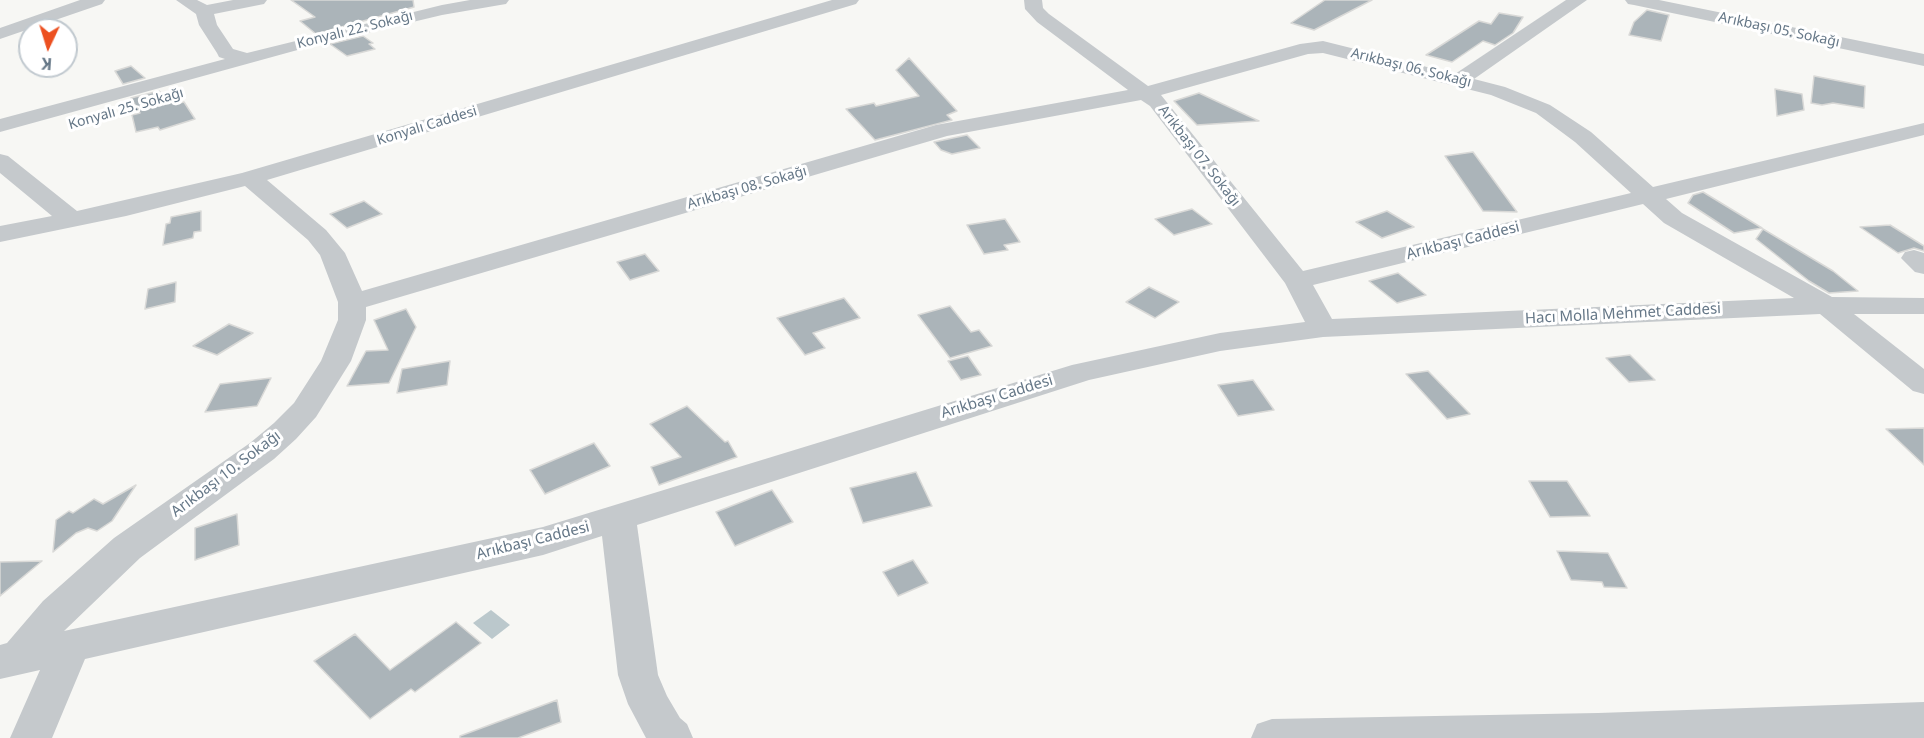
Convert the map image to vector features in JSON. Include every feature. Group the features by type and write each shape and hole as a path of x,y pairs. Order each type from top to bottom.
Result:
{"street":[{"path":"0,34 96,0"},
{"path":"185,0 204,12 208,25 226,53 245,58"},
{"path":"204,12 258,0"},
{"name":"Konyalı 22. Sokağı","path":"0,126 245,58 419,15 500,0"},
{"name":"Arıkbaşı 07. Sokağı","path":"1033,0 1034,9 1043,18 1145,93 1168,114 1297,281"},
{"path":"1459,80 1578,0"},
{"name":"Arıkbaşı 05. Sokağı","path":"1634,0 1924,60"},
{"name":"Konyalı Caddesi","path":"0,234 72,220 250,178 839,1"},
{"name":"Arıkbaşı 06. Sokağı","path":"1145,93 1314,47 1331,49 1459,80 1517,97 1543,109 1583,137 1673,218 1826,305 1924,384"},
{"name":"Konyalı 25. Sokağı","path":"0,145 169,98 220,77 245,58"},
{"name":"Arıkbaşı 08. Sokağı","path":"352,302 427,278 843,161 944,130 1145,93"},
{"name":"Arıkbaşı Caddesi","path":"1297,281 1924,129"},
{"path":"0,162 72,220"},
{"name":"Arıkbaşı 10. Sokağı","path":"9,660 91,579 127,548 262,451 305,410 336,361 352,320 352,302 343,275 332,253 316,235 250,178"},
{"path":"1297,281 1323,328"},
{"name":"Hacı Molla Mehmet Caddesi","path":"1323,328 1826,305 1924,306"},
{"name":"Arıkbaşı Caddesi","path":"9,660 533,543 986,400 1083,372 1220,342 1323,328"},
{"path":"618,518 638,675 649,705 665,732 672,738"},
{"path":"31,738 71,646"},
{"path":"1272,738 1598,732 1924,721"}],"shaded area":[{"path":"491,610 510,625 492,639 473,623"}],"building":[{"path":"291,0 413,0 414,7 316,34 300,21 315,17"},
{"path":"1325,0 1372,0 1314,30 1291,23"},
{"path":"1647,10 1669,15 1661,41 1629,35 1634,22"},
{"path":"1499,13 1523,17 1513,33 1495,45 1483,41 1452,62 1426,55 1479,21 1491,24"},
{"path":"363,36 373,43 369,44 375,49 347,56 330,44"},
{"path":"909,58 957,111 947,115 952,120 875,140 846,109 874,103 876,106 919,96 896,70"},
{"path":"131,66 145,78 123,84 115,71"},
{"path":"1814,76 1865,86 1864,108 1833,103 1822,105 1811,103"},
{"path":"1775,89 1802,94 1804,110 1777,116"},
{"path":"159,91 174,104 184,102 195,119 160,130 158,127 136,132 132,115 140,113 131,98"},
{"path":"1199,93 1259,121 1197,125 1174,101"},
{"path":"967,135 980,148 952,154 941,150 934,142"},
{"path":"1473,152 1517,212 1483,211 1445,156"},
{"path":"1703,192 1762,228 1734,233 1688,203 1693,195"},
{"path":"364,201 382,214 347,228 330,214"},
{"path":"1192,209 1212,224 1174,235 1155,219"},
{"path":"201,211 201,231 194,232 193,238 163,245 166,224 170,223 171,217"},
{"path":"1387,211 1414,227 1382,238 1356,222"},
{"path":"1005,219 1020,242 1004,245 1008,250 984,254 967,225"},
{"path":"1890,225 1924,246 1924,251 1914,248 1898,253 1860,227"},
{"path":"1763,229 1833,271 1858,291 1829,293 1809,281 1756,239"},
{"path":"645,254 659,271 630,280 617,262"},
{"path":"1398,273 1426,295 1397,303 1369,281"},
{"path":"176,282 175,302 145,309 148,289"},
{"path":"1149,287 1179,302 1155,318 1126,302"},
{"path":"844,298 860,318 813,333 825,348 805,355 777,318"},
{"path":"950,306 971,332 979,330 992,346 950,358 918,315"},
{"path":"406,309 416,327 389,383 347,386 366,351 388,350 374,320"},
{"path":"229,324 253,333 217,355 193,346"},
{"path":"1630,355 1655,380 1629,382 1606,358"},
{"path":"968,356 981,375 961,380 948,361"},
{"path":"450,361 447,385 397,393 402,369"},
{"path":"1428,371 1470,414 1447,419 1406,374"},
{"path":"271,378 257,406 205,412 220,384"},
{"path":"1253,380 1274,410 1238,416 1218,385"},
{"path":"687,406 725,442 728,441 737,457 659,485 651,467 681,457 650,424"},
{"path":"1924,428 1924,465 1886,429"},
{"path":"594,443 610,466 545,494 530,470"},
{"path":"916,472 932,506 863,523 850,488"},
{"path":"1529,481 1567,481 1590,516 1550,517"},
{"path":"136,485 112,521 97,531 88,528 76,533 53,552 56,520 69,511 73,513 94,499 103,504"},
{"path":"772,490 793,522 735,546 716,512"},
{"path":"237,514 239,545 195,560 195,528"},
{"path":"1557,551 1608,553 1627,588 1604,587 1602,582 1571,580"},
{"path":"913,560 928,583 898,596 883,572"},
{"path":"42,561 0,596 0,562"},
{"path":"456,622 481,643 415,692 411,689 370,719 314,661 355,634 390,670"},
{"path":"557,700 561,722 518,738 460,738 460,736"}]}
